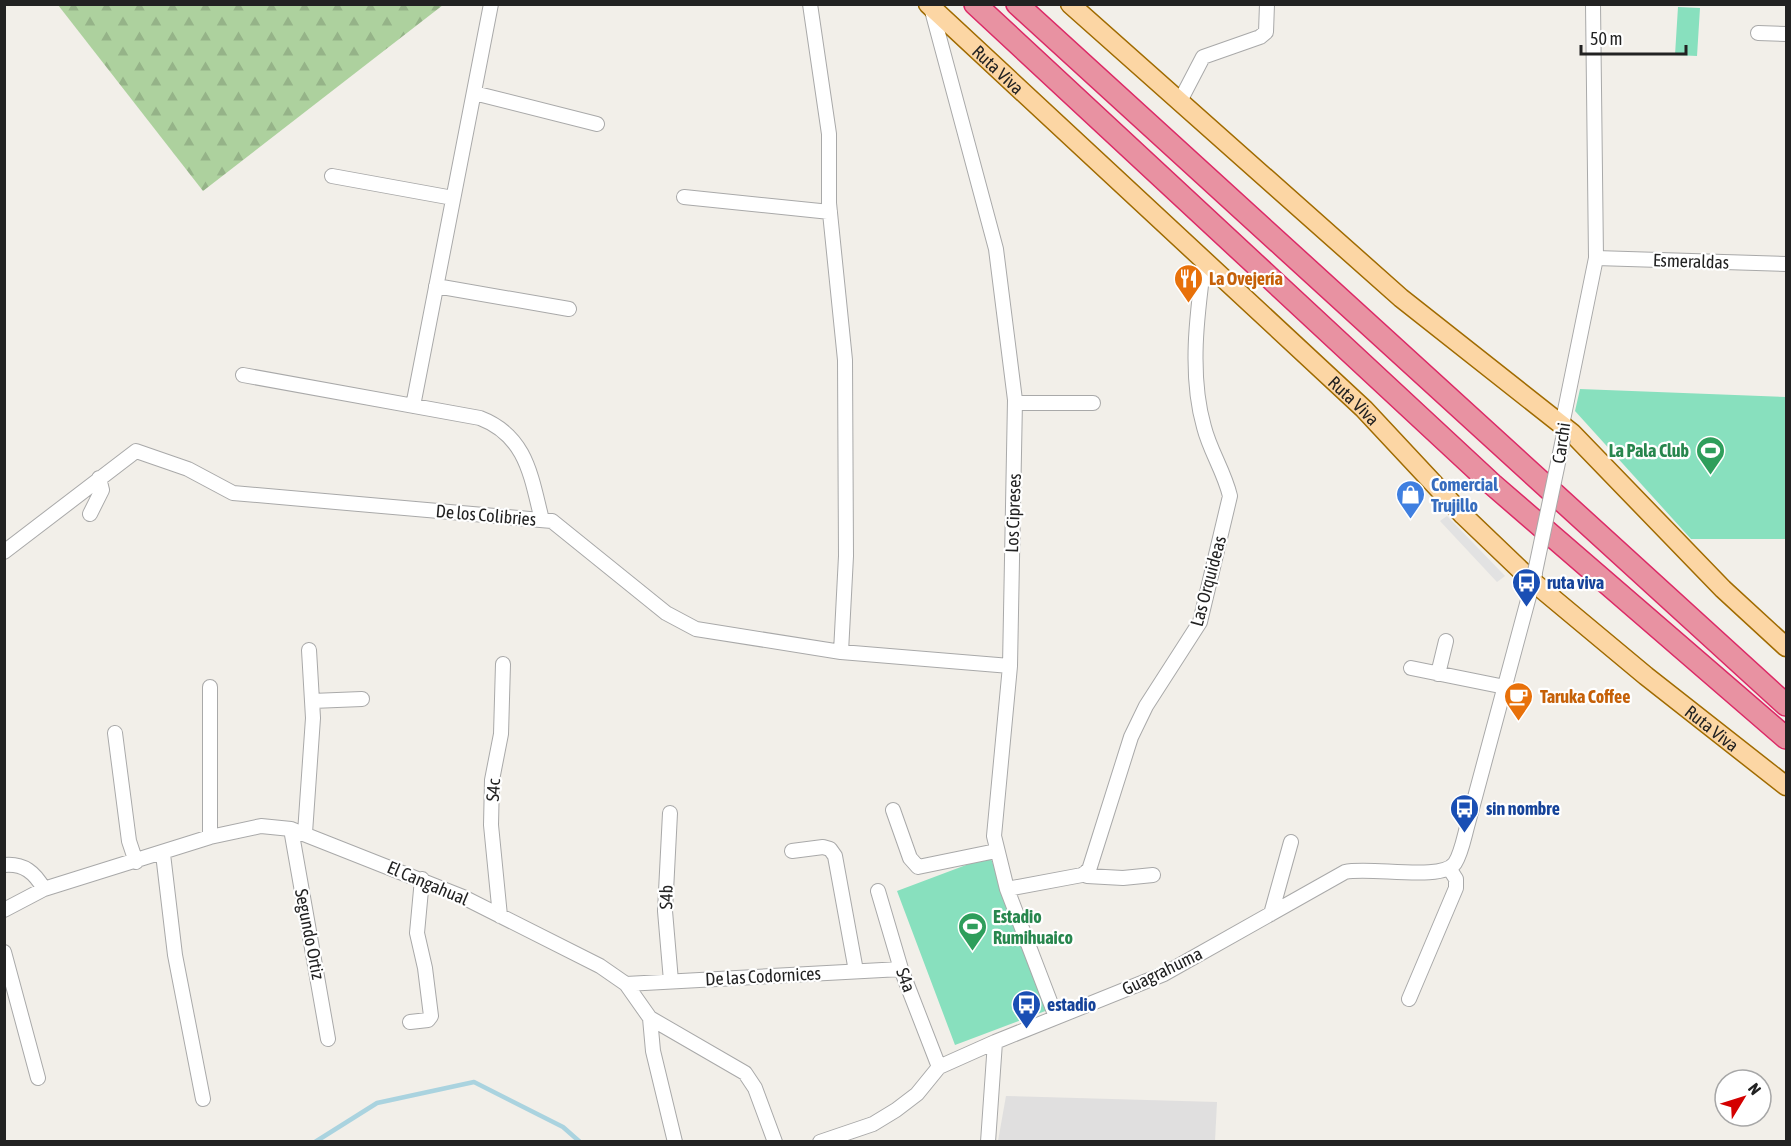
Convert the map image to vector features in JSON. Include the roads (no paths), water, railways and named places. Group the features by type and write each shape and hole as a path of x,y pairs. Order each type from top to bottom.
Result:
{"highway":[{"name":"Ruta Viva","path":"975,4 1492,484 1786,738"},
{"path":"1017,4 1786,705"}],"main road":[{"path":"1070,4 1401,298 1563,432 1723,589 1786,646"},
{"name":"Ruta Viva","path":"929,6 1364,409 1463,515 1646,676 1786,786"}],"street":[{"path":"413,406 491,4"},
{"path":"810,4 829,134 830,212 845,360 846,556 841,652"},
{"path":"1179,103 1203,57 1260,37 1266,32 1267,4"},
{"name":"Carchi","path":"1449,868 1456,863 1465,833 1534,577 1596,258 1593,4"},
{"name":"Los Cipreses","path":"929,6 996,249 1015,403 1010,666 994,836 1007,889 1056,1017"},
{"path":"1758,33 1786,34"},
{"path":"474,93 597,124"},
{"path":"332,176 453,198"},
{"path":"684,197 830,212"},
{"name":"Esmeraldas","path":"1596,258 1786,264"},
{"name":"Las Orquideas","path":"1087,871 1094,860 1131,737 1146,706 1200,622 1230,496 1226,479 1204,428 1198,395 1196,361 1203,262"},
{"path":"436,286 569,309"},
{"path":"243,375 480,418 497,425 521,452 542,520"},
{"path":"1015,403 1093,403"},
{"name":"De los Colibries","path":"4,552 136,451 188,469 233,493 552,521 666,613 696,629 841,652 1010,666"},
{"path":"90,514 102,490 99,478"},
{"path":"1438,674 1446,641"},
{"path":"305,832 312,701 309,650"},
{"name":"S4c","path":"500,916 491,825 492,780 501,734 503,664"},
{"path":"1411,668 1505,687"},
{"path":"210,687 210,837"},
{"path":"312,701 362,699"},
{"path":"115,733 129,841 136,862"},
{"path":"893,810 910,858 918,867 996,851"},
{"name":"S4b","path":"670,813 665,911 671,981"},
{"name":"El Cangahual","path":"4,910 44,889 163,854 210,837 261,826 305,832 422,879 600,966 626,984 650,1018 745,1073 756,1088 775,1142"},
{"name":"Segundo Ortiz","path":"291,829 328,1039"},
{"path":"1271,914 1291,842"},
{"path":"792,851 823,847 831,849 835,856 856,971"},
{"path":"163,854 175,955 204,1099"},
{"path":"4,865 28,869 37,877 44,889"},
{"name":"Guagrahuma","path":"820,1142 873,1124 896,1110 917,1094 939,1067 1164,974 1345,872 1359,868 1436,873 1449,868"},
{"path":"1409,999 1456,888 1456,879 1449,868"},
{"path":"1007,889 1082,875 1087,871 1087,876 1122,878 1153,875"},
{"path":"410,1022 428,1020 431,1016 425,968 417,933 422,879"},
{"name":"S4a","path":"878,891 901,969 939,1067"},
{"path":"4,952 38,1078"},
{"name":"De las Codornices","path":"626,984 901,969"},
{"path":"650,1018 653,1052 675,1142"},
{"path":"988,1142 995,1042"}],"waterway":[{"path":"315,1142 377,1103 474,1082 563,1127 580,1142"}],"place":[{"name":"La Ovejería","path":"1188,304"},
{"name":"La Pala Club","path":"1710,476"},
{"name":"Comercial Trujillo","path":"1410,520"},
{"name":"ruta viva","path":"1526,608"},
{"name":"Taruka Coffee","path":"1519,722"},
{"name":"sin nombre","path":"1465,834"},
{"name":"Estadio Rumihuaico","path":"972,952"},
{"name":"estadio","path":"1026,1030"}]}
